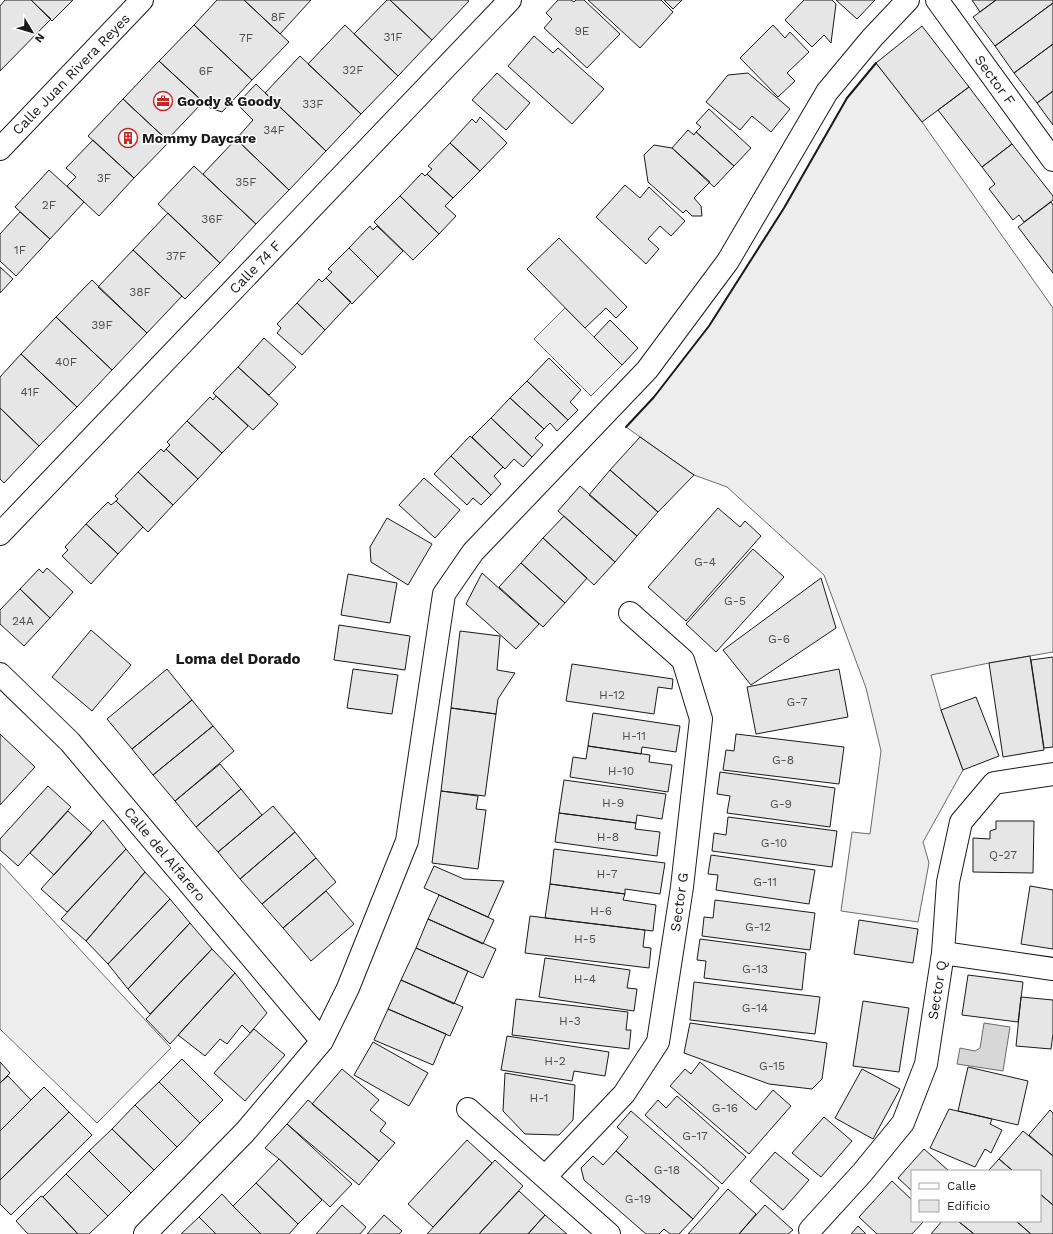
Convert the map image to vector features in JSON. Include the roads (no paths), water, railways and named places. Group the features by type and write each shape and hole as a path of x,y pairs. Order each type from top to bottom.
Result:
{"street":[{"name":"Calle Juan Rivera Reyes","path":"1,147 142,0"},
{"name":"Calle 74 F","path":"0,534 510,0"},
{"path":"145,1234 245,1132 322,1041 348,988 407,841 444,594 473,552 647,370 728,261 827,92 872,38 908,0"},
{"name":"Sector F","path":"937,0 1053,160"},
{"name":"Sector G","path":"545,1177 624,1094 658,1042 682,887 701,718 683,660 630,613"},
{"name":"Calle del Alfarero","path":"0,674 70,742 322,1041"},
{"name":"Sector Q","path":"810,1230 862,1172 903,1122 926,1064 943,953 948,882 961,822 994,783 1053,774"},
{"path":"943,953 1053,969"},
{"path":"468,1109 609,1234"}],"place":[{"name":"Goody & Goody","path":"163,101"},
{"name":"Mommy Daycare","path":"128,138"}],"district":[{"name":"Loma del Dorado","path":"238,659"}]}
